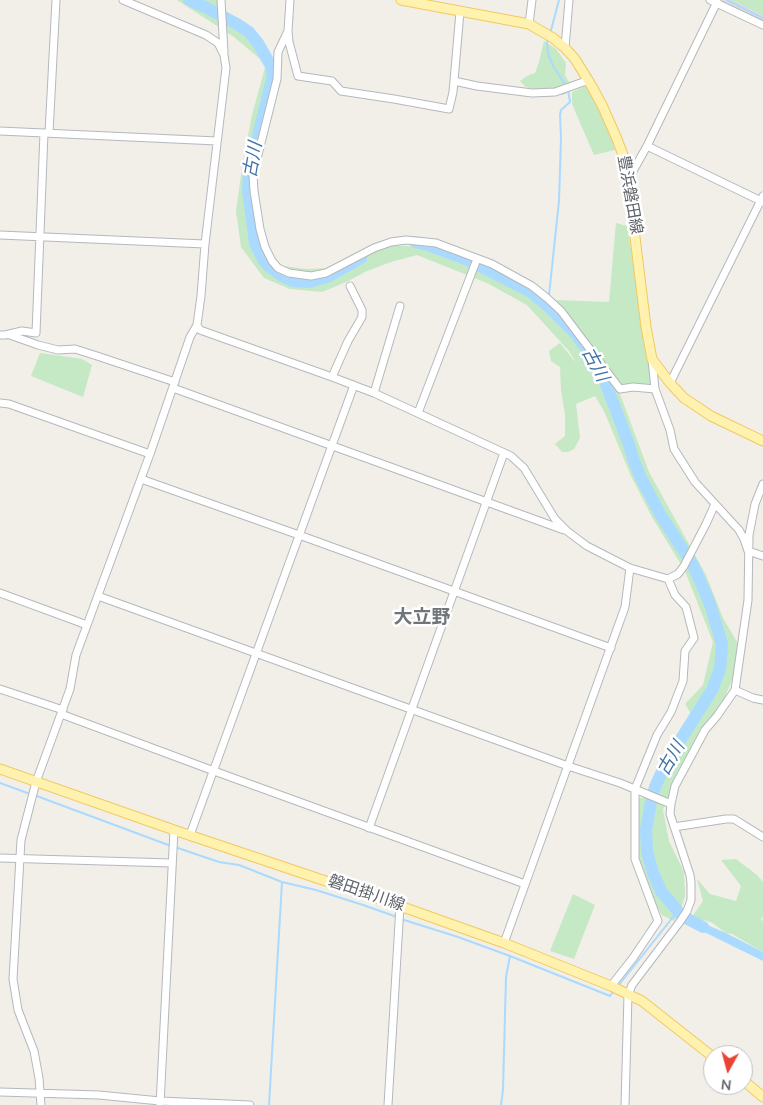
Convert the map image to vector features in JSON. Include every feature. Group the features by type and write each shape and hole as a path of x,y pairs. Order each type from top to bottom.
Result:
{"main road":[{"name":"豊浜磐田線","path":"404,0 529,24 553,38 575,59 589,80 623,155 652,359 684,398 711,416 763,441"},
{"name":"磐田掛川線","path":"0,770 504,943 611,986 642,1001 703,1049"},
{"path":"753,1088 763,1097"}],"street":[{"path":"0,335 22,331 36,333 40,236 56,0"},
{"path":"123,0 206,35 218,43 224,55"},
{"path":"290,0 288,42 298,76 332,81 341,92 449,109 453,92 460,12"},
{"path":"529,24 532,0"},
{"path":"565,48 569,0"},
{"path":"628,180 647,146 713,1 763,25"},
{"path":"41,1105 34,1051 18,1010 13,979 21,840 36,782 70,689 76,656 150,454 190,337 196,325 201,296 205,244 226,68 221,3"},
{"path":"288,32 278,52 276,79 253,175 260,230 265,247 278,268 289,273 311,276 326,273 374,248 391,242 406,240 436,243 492,264 532,286 560,311 620,389 633,387 655,389"},
{"path":"454,80 477,86 532,93 555,92 589,80"},
{"path":"0,130 217,141"},
{"path":"647,146 762,200 670,383"},
{"path":"0,235 205,244"},
{"path":"418,413 477,259"},
{"path":"332,376 348,341 362,317 362,310 350,286"},
{"path":"374,392 400,306"},
{"path":"196,325 200,330 212,335 374,392 511,456 524,468 555,519 567,531 587,546 630,568 668,579 678,574 716,504"},
{"path":"9,334 38,345 58,350 75,349 97,356 567,531"},
{"path":"652,359 655,389 670,430 674,449 695,482 739,530 748,551"},
{"path":"190,835 354,385"},
{"path":"0,403 9,404 150,454"},
{"path":"369,828 504,453"},
{"path":"141,479 610,648"},
{"path":"625,1105 628,995 632,985 679,923 691,900 690,875 670,814 669,803 675,786 706,730 735,690 748,600 748,551 751,524 755,504 763,484"},
{"path":"748,551 763,556"},
{"path":"504,943 625,607 630,568"},
{"path":"611,986 658,922 635,859 635,789 657,735 671,712 683,681 685,651 694,638 686,607 675,595 668,579"},
{"path":"0,593 88,625"},
{"path":"98,596 635,789 669,803"},
{"path":"0,689 214,771 525,884"},
{"path":"735,690 752,698 763,700"},
{"path":"674,827 726,818 734,819 763,836"},
{"path":"160,1103 174,830"},
{"path":"0,858 172,863"},
{"path":"388,1105 400,906"},
{"path":"0,1092 99,1095 160,1103 250,1105"}],"shaded area":[{"path":"710,0 763,0 763,25"}],"green space":[{"path":"177,0 221,0 221,10 254,29 277,64 253,175 264,244 276,265 306,269 335,268 390,245 438,248 514,276 556,307 549,307 567,320 600,362 555,300 609,302 616,223 627,226 655,389 617,386 649,472 706,575 723,618 740,647 737,668 722,704 705,723 674,783 663,810 669,841 684,872 685,896 681,909 674,921 662,915 645,887 637,862 637,798 648,798 691,714 685,704 703,685 713,642 685,571 652,517 631,476 604,411 595,396 576,404 580,438 574,449 562,452 555,444 565,436 565,415 560,367 551,361 549,351 560,343 576,363 569,351 527,305 487,283 417,255 367,271 322,292 290,289 264,278 241,247 236,211 252,115 266,64 234,37"},
{"path":"731,0 763,0 763,15 749,8"},
{"path":"544,41 556,49 566,63 565,75 570,84 567,93 563,95 526,87 520,81 535,73"},
{"path":"588,85 603,113 615,150 594,155 572,104 572,92"},
{"path":"40,353 82,359 92,365 83,397 31,376"},
{"path":"736,859 763,882 763,916 761,920 763,921 763,952 732,934 726,933 711,922 692,917 703,901 697,879 710,894 736,901 741,886 721,860"},
{"path":"573,894 595,905 574,959 550,951"}],"water":[{"path":"691,918 763,952 763,961 686,923"}],"waterway":[{"name":"古川","path":"189,0 249,32 258,43 271,66 273,75 249,173 248,191 255,243 264,261 282,276 293,281 309,282 327,277 361,258"},
{"path":"550,34 559,0"},
{"path":"727,0 763,18"},
{"path":"548,38 548,54 553,66 566,86"},
{"path":"549,295 559,201 560,115 561,110 570,102 568,90"},
{"name":"古川","path":"415,242 466,259 531,292 575,333 594,358 603,376 641,478 660,514 693,565 710,604 722,644 720,669 712,690 664,767 655,787 646,830 647,852 661,891 682,916 703,927"},
{"path":"0,783 30,794"},
{"path":"34,795 171,846"},
{"path":"175,847 219,862 239,865 282,882 316,890 397,917"},
{"path":"269,1105 282,882"},
{"path":"618,986 677,912"},
{"path":"401,919 510,956 610,996 613,992"},
{"path":"501,1105 506,977 510,956"}],"district":[{"name":"大立野","path":"422,618"}]}
